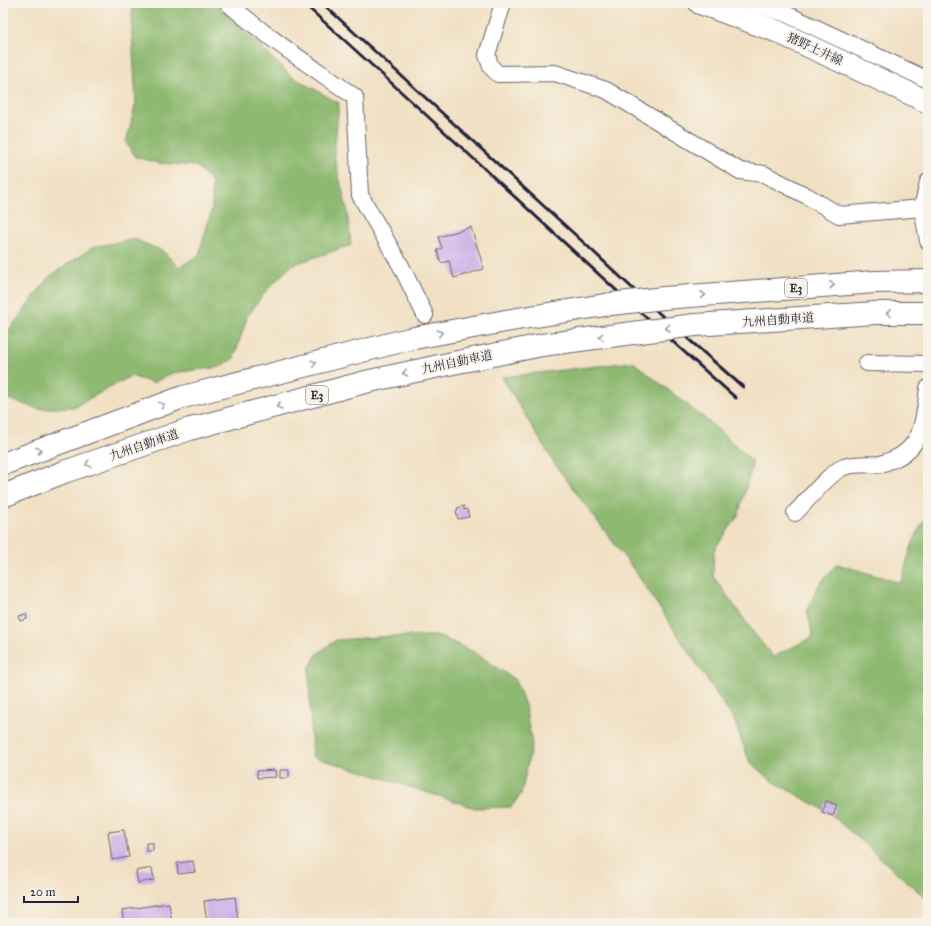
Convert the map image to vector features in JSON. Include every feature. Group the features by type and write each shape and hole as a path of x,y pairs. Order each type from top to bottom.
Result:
{"main road":[{"name":"猪野土井線","path":"700,3 776,31 928,102"},
{"name":"E3","path":"3,464 83,433 183,398 409,339 511,320 611,304 664,298 875,282 928,281"},
{"name":"九州自動車道","path":"3,496 64,472 190,429 365,382 542,345 695,325 875,313 928,312"}],"street":[{"path":"228,3 239,13 355,97 360,195 402,266 425,315"},
{"path":"503,3 487,54 491,67 498,74 555,74 606,90 740,171 764,174 807,196 839,215 922,208"},
{"path":"752,3 784,13 928,80"},
{"path":"928,182 922,208 928,241"},
{"path":"867,363 928,364"},
{"path":"795,513 831,475 843,467 863,464 882,464 901,456 916,442 924,420 928,388"}],"green space":[{"path":"132,3 215,3 291,76 339,103 334,156 347,209 351,245 292,265 266,291 247,317 234,358 220,367 172,373 153,383 131,376 74,407 38,409 5,398 3,395 3,338 49,277 93,247 134,239 163,251 179,267 199,255 212,208 212,182 196,166 158,163 136,157 126,143 136,102 132,34"},
{"path":"633,362 714,426 753,462 738,516 714,550 713,576 773,657 813,637 807,610 818,586 837,564 901,583 914,540 928,515 928,900 828,812 774,782 750,763 734,720 637,574 554,463 502,377"},
{"path":"395,636 439,636 474,652 515,680 525,705 532,744 521,794 511,807 475,808 313,757 309,669 317,654 336,640"}],"building":[{"path":"471,227 484,269 454,278 449,261 441,263 437,250 442,248 438,237"},
{"path":"464,506 464,510 467,509 469,517 458,519 456,511 458,510 457,508"},
{"path":"26,614 27,619 21,621 19,616"},
{"path":"275,770 276,777 257,778 257,771"},
{"path":"280,770 289,770 289,778 280,778"},
{"path":"826,801 837,805 833,816 822,812"},
{"path":"124,830 129,857 112,860 108,832"},
{"path":"146,843 153,843 153,851 146,851"},
{"path":"193,861 195,872 178,874 177,863"},
{"path":"152,868 154,880 138,883 136,871"},
{"path":"235,897 238,920 207,923 204,901"},
{"path":"169,903 172,923 124,923 122,910"}],"railway":[{"path":"303,3 736,398"},
{"path":"322,3 661,315 743,387"}]}
